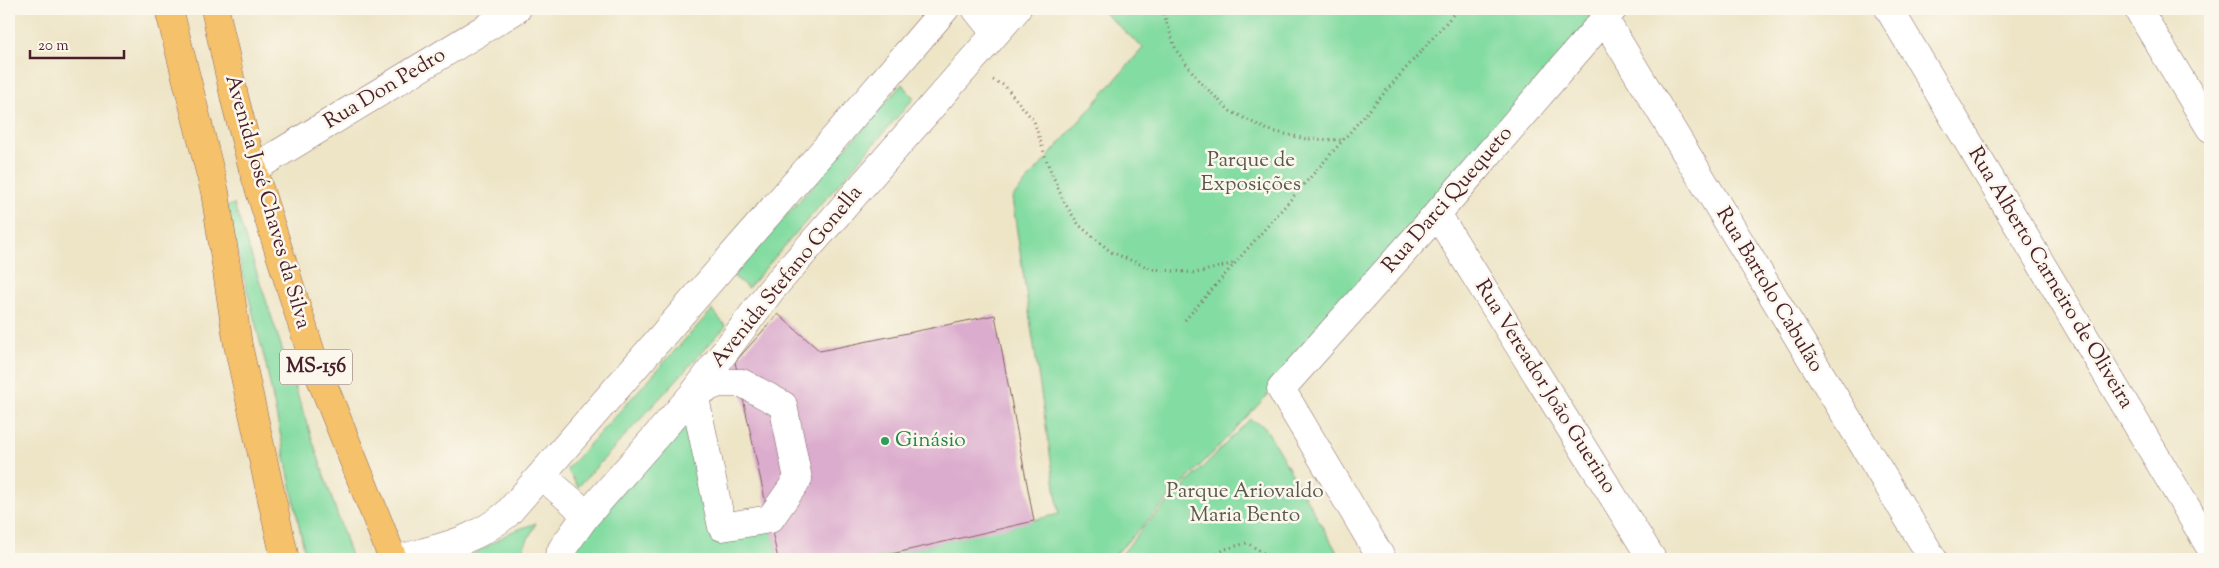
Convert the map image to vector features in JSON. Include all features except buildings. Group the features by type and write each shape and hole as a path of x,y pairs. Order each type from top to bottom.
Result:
{"main road":[{"path":"169,9 215,192 238,345 285,559"},
{"name":"Avenida José Chaves da Silva","path":"215,9 235,100 253,169 313,360 393,559"}],"street":[{"name":"Rua Don Pedro","path":"253,169 517,9"},
{"path":"399,559 469,539 489,529 506,514 945,9"},
{"path":"976,9 995,32"},
{"name":"Avenida Stefano Gonella","path":"560,554 585,517 694,393 771,290 1017,9"},
{"name":"Rua Alberto Carneiro de Oliveira","path":"1889,9 2210,547"},
{"path":"2138,9 2210,128"},
{"name":"Rua Darci Quequeto","path":"1382,559 1280,389 1437,214 1609,15"},
{"name":"Rua Bartolo Cabulão","path":"1609,15 1933,559"},
{"name":"Rua Vereador João Guerino","path":"1437,214 1652,559"},
{"path":"719,383 742,383 783,405 798,478 770,519 722,527 694,393 719,383"},
{"path":"541,475 575,504 585,517"}],"path":[{"path":"1162,9 1176,50 1199,81 1230,111 1268,130 1306,139 1343,140"},
{"path":"1185,320 1458,9"},
{"path":"989,78 1004,86 1034,121 1047,162 1064,202 1079,225 1111,252 1152,269 1196,273 1236,263"},
{"path":"1209,559 1225,548 1247,543 1274,559"}],"green space":[{"name":"Parque de Exposições","path":"1100,9 1599,9 1390,267 1111,559 869,559 1059,514 1012,198 1143,48"},
{"path":"902,84 914,98 748,288 733,276"},
{"path":"234,204 352,559 306,559 266,365 226,207"},
{"path":"712,310 726,326 578,487 567,469"},
{"path":"696,401 722,527 770,519 778,559 558,559"},
{"name":"Parque Ariovaldo Maria Bento","path":"1250,419 1265,427 1341,559 1118,559 1142,529"},
{"path":"536,523 518,559 465,559 511,532"}],"place":[{"name":"Ginásio","path":"885,441"}]}
